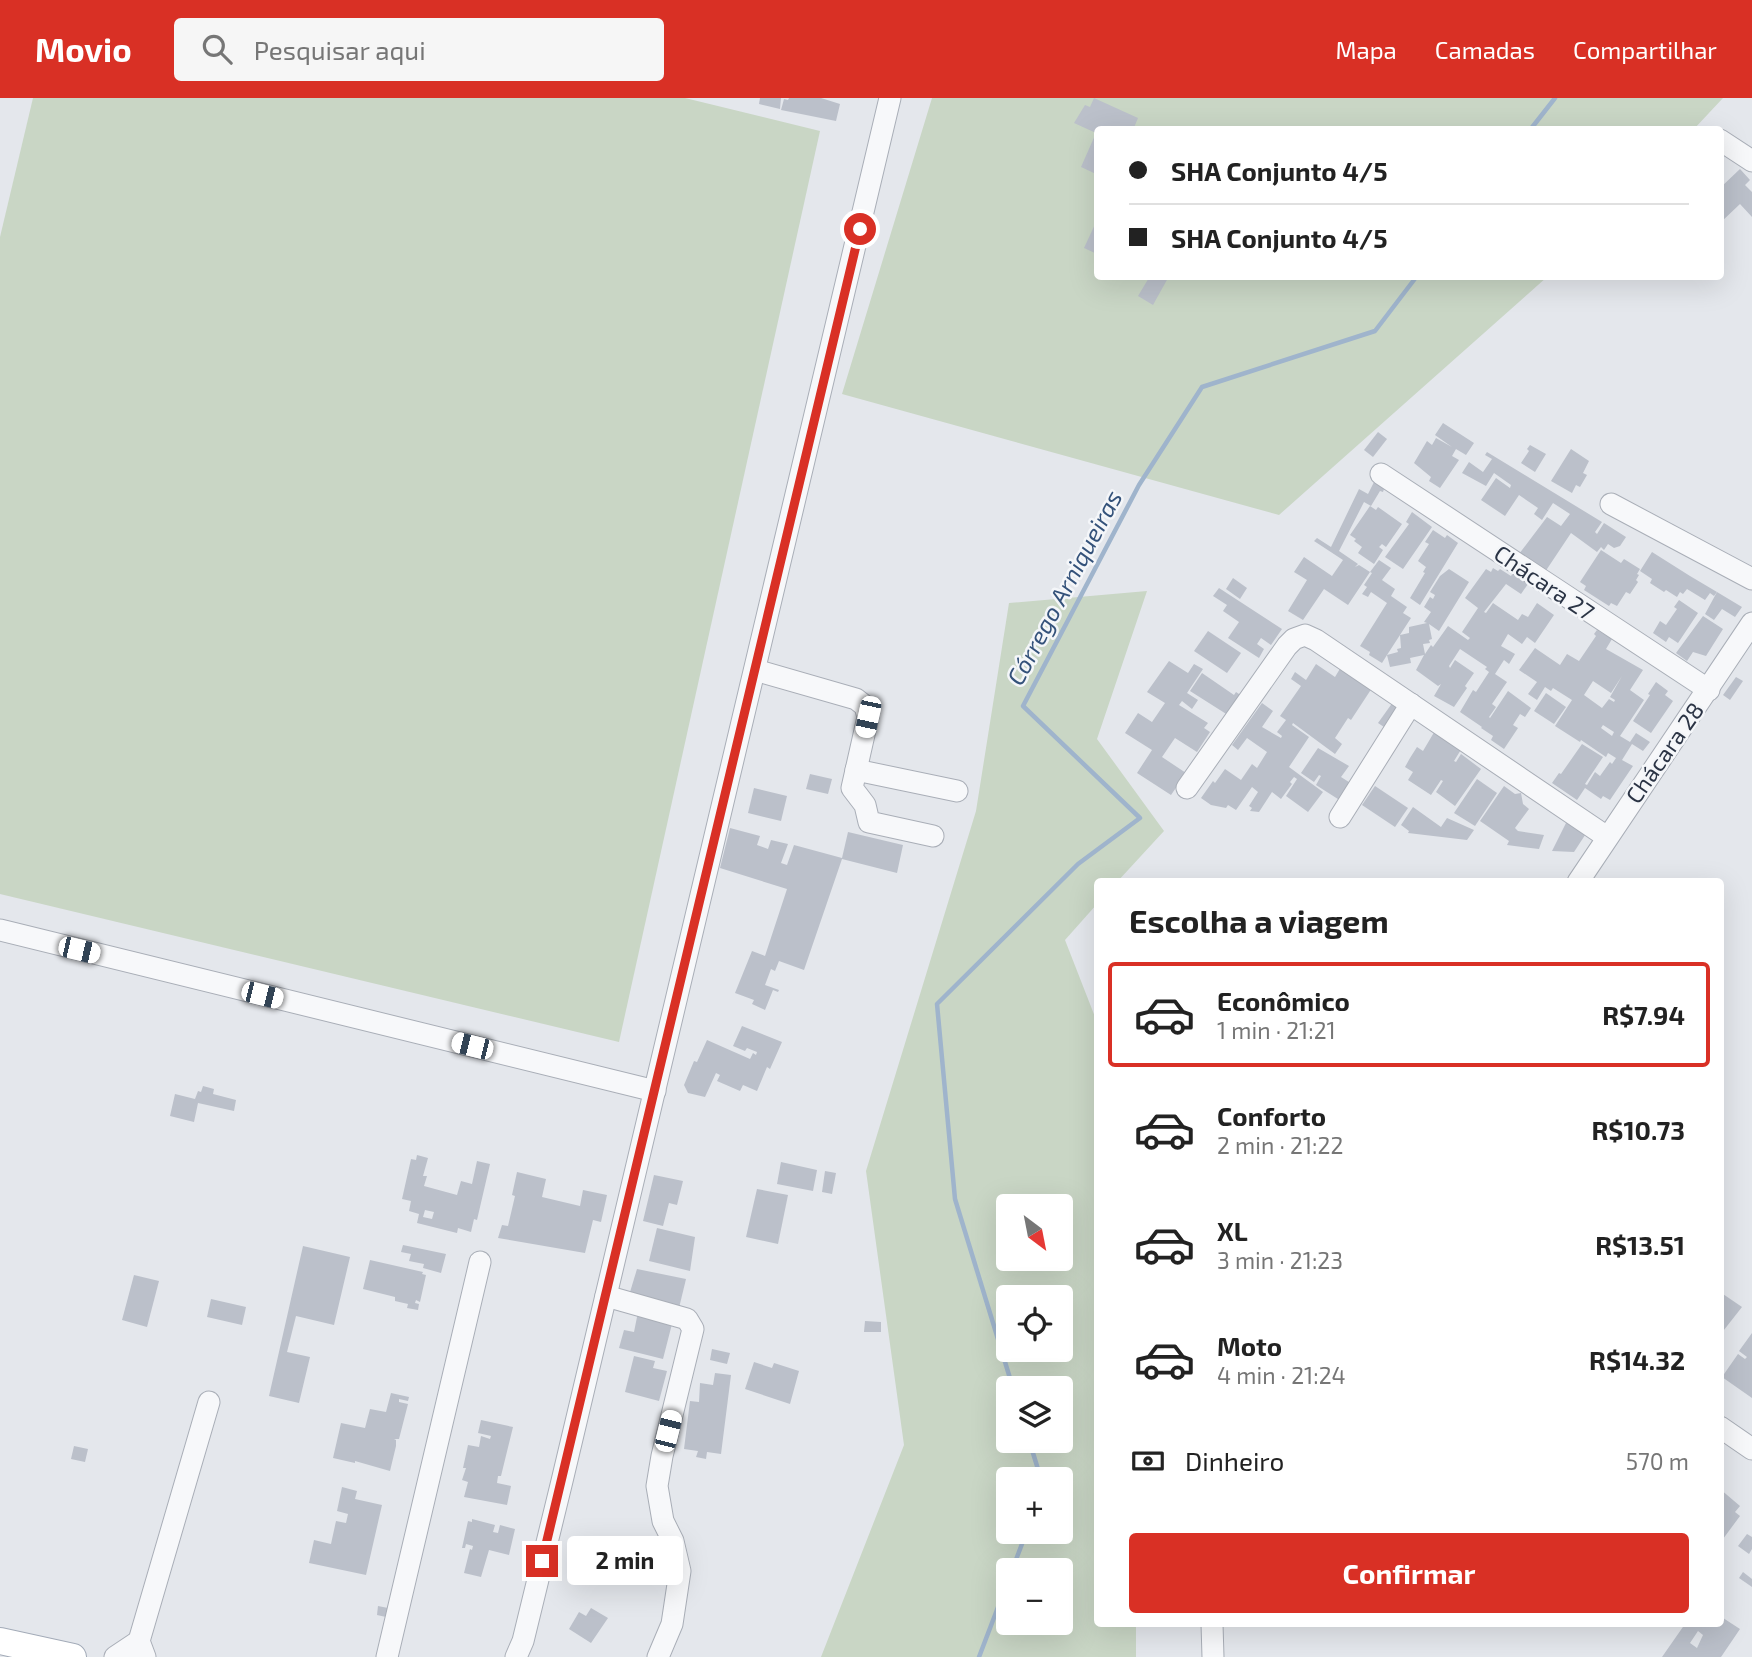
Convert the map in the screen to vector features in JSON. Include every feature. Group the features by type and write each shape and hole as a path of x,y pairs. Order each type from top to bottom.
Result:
{"main road":[{"path":"0,1641 73,1657"}],"street":[{"path":"516,1657 526,1628 606,1296 890,98"},
{"path":"1724,143 1752,161"},
{"name":"Chácara 27","path":"1381,474 1709,690"},
{"path":"1611,504 1752,579"},
{"name":"Chácara 28","path":"1581,878 1752,623"},
{"path":"1186,788 1287,646 1300,636 1309,636 1607,837"},
{"path":"755,670 856,699 865,706 868,717 852,788 864,805 869,822 933,836"},
{"path":"1340,817 1411,704"},
{"path":"856,770 957,791"},
{"path":"0,930 655,1091"},
{"path":"387,1657 480,1262"},
{"path":"606,1296 687,1319 692,1323 693,1329 657,1486 663,1521 673,1541 680,1571 672,1624 659,1657"},
{"path":"115,1657 142,1649 209,1402"},
{"path":"1724,1430 1752,1449"},
{"path":"1212,1627 1213,1657"}],"green space":[{"path":"33,98 685,98 820,131 619,1042 0,894 0,237"},
{"path":"932,98 1723,98 1697,126 1094,126 1094,280 1544,280 1279,515 842,394"},
{"path":"1147,591 1097,739 1164,831 1121,878 1094,878 1094,907 1065,940 1094,1014 1094,1627 1136,1627 1136,1657 821,1657 904,1445 866,1171 976,811 1009,603"}],"building":[{"path":"760,98 781,98 780,109 759,104"},
{"path":"821,98 840,104 836,121 781,110 784,99"},
{"path":"1094,98 1138,118 1135,126 1094,126 1094,132 1074,123 1085,105 1090,107"},
{"path":"1094,138 1094,173 1081,167"},
{"path":"1740,169 1750,180 1745,185 1752,192 1752,217 1740,204 1724,219 1724,184"},
{"path":"1094,226 1094,253 1084,248"},
{"path":"1148,280 1167,280 1153,305 1138,296"},
{"path":"1443,423 1474,443 1466,455 1456,449 1452,456 1459,460 1440,488 1429,481 1431,477 1414,463 1427,441 1432,445 1436,438 1452,447 1435,435"},
{"path":"1378,432 1387,439 1373,457 1364,450"},
{"path":"1530,445 1546,454 1535,472 1521,463"},
{"path":"1571,449 1589,461 1583,473 1587,475 1580,487 1576,485 1572,493 1551,481"},
{"path":"1487,452 1602,522 1595,532 1597,534 1604,523 1626,537 1620,546 1614,548 1608,544 1604,550 1601,547 1597,552 1571,533 1545,572 1519,554 1547,517 1561,526 1570,514 1553,503 1542,520 1534,514 1538,508 1519,495 1505,516 1481,500 1496,478 1510,488 1511,485 1494,473 1486,486 1462,473 1469,462 1483,472 1492,459 1485,455"},
{"path":"1374,482 1384,489 1383,492 1380,491 1371,506 1364,502 1339,551 1358,564 1355,567 1359,565 1370,572 1348,605 1324,589 1303,620 1288,611 1307,580 1294,572 1304,557 1332,576 1343,560 1314,541 1317,538 1331,547 1359,489 1368,494"},
{"path":"1370,506 1376,510 1378,507 1402,524 1386,547 1382,544 1379,547 1383,550 1374,564 1358,553 1362,547 1350,535"},
{"path":"1412,512 1432,527 1403,569 1385,557 1409,524 1406,522"},
{"path":"1433,530 1458,543 1420,605 1410,598 1425,573 1423,572 1426,567 1418,561 1429,544 1425,542"},
{"path":"1601,550 1621,563 1624,559 1640,569 1636,580 1638,582 1630,594 1626,592 1617,606 1611,603 1609,606 1584,590 1586,586 1580,582"},
{"path":"1652,552 1717,592 1714,596 1710,593 1705,600 1687,589 1677,597 1666,590 1664,592 1650,583 1652,579 1640,571"},
{"path":"1379,560 1391,568 1382,580 1395,589 1391,596 1407,607 1403,613 1411,618 1382,663 1360,646 1387,603 1371,592 1368,597 1362,594 1367,587 1364,585 1372,573 1370,572"},
{"path":"1493,568 1498,571 1500,569 1511,576 1513,573 1528,584 1521,594 1506,584 1484,612 1486,613 1493,603 1518,620 1522,614 1528,617 1537,603 1554,615 1535,643 1527,637 1522,644 1508,634 1501,646 1515,654 1509,664 1504,660 1495,674 1507,682 1492,704 1496,707 1489,717 1508,691 1531,708 1525,717 1520,714 1513,725 1518,728 1504,749 1491,740 1493,736 1460,712 1473,690 1476,692 1489,672 1485,669 1487,667 1460,649 1450,668 1455,660 1474,673 1454,707 1434,696 1441,684 1438,686 1416,670 1424,655 1410,658 1411,663 1390,667 1387,655 1398,652 1397,649 1401,648 1400,635 1409,633 1409,627 1427,623 1424,622 1431,612 1424,607 1430,597 1433,599 1435,595 1430,592 1440,576 1449,569 1469,582 1439,631 1429,624 1432,639 1429,640 1430,643 1423,644 1425,654 1448,626 1468,640 1470,638 1462,632 1478,608 1465,598 1486,569 1491,572"},
{"path":"1233,578 1247,588 1240,599 1226,589"},
{"path":"1219,588 1282,629 1271,645 1261,638 1257,644 1264,649 1259,658 1228,638 1239,622 1223,611 1227,605 1213,596"},
{"path":"1717,592 1742,607 1735,617 1722,609 1714,620 1705,614"},
{"path":"1679,600 1698,613 1678,643 1669,637 1666,642 1653,633 1660,621 1666,625 1677,609 1674,607"},
{"path":"1703,616 1723,629 1706,656 1693,652 1687,661 1676,653"},
{"path":"1597,630 1612,639 1606,649 1643,670 1630,690 1644,700 1620,736 1630,742 1636,733 1650,742 1643,751 1632,744 1622,760 1633,766 1610,800 1603,796 1601,799 1585,788 1577,800 1552,783 1582,744 1603,757 1585,784 1587,785 1595,772 1600,776 1616,758 1608,753 1606,757 1555,726 1572,700 1553,688 1551,691 1545,687 1537,700 1528,694 1537,682 1519,670 1535,648 1560,665 1567,654 1579,661 1596,636 1594,634","holes":["1622,676 1610,697 1614,702 1609,699 1602,708 1584,695 1593,681 1611,693","1603,725 1614,732 1612,736 1601,728"]},
{"path":"1208,631 1241,653 1227,673 1194,651"},
{"path":"1169,661 1188,673 1194,664 1203,669 1187,693 1198,700 1192,709 1182,701 1179,705 1208,723 1204,728 1210,732 1197,752 1175,738 1162,757 1186,773 1171,795 1137,773 1152,750 1125,733 1138,713 1152,722 1165,703 1147,692"},
{"path":"1316,664 1335,677 1341,667 1372,688 1351,720 1348,718 1335,738 1342,744 1335,754 1293,723 1292,725 1309,737 1289,767 1323,792 1308,812 1286,796 1297,779 1294,777 1281,799 1272,792 1259,812 1250,811 1252,808 1249,806 1258,792 1252,787 1236,810 1228,805 1226,808 1211,805 1201,798 1225,769 1241,780 1252,764 1257,768 1267,752 1247,738 1238,750 1232,745 1262,703 1273,711 1262,727 1281,738 1277,732 1286,720 1280,716 1301,686 1291,679 1295,672 1306,680"},
{"path":"1202,673 1234,695 1236,692 1245,698 1231,717 1190,691"},
{"path":"1736,677 1743,681 1730,700 1723,695"},
{"path":"1656,682 1668,691 1665,695 1673,701 1651,733 1633,721"},
{"path":"1546,693 1566,707 1554,724 1534,711"},
{"path":"1393,702 1401,707 1387,729 1378,723"},
{"path":"1436,729 1462,748 1454,761 1456,762 1461,754 1481,769 1455,806 1436,792 1443,781 1441,780 1431,795 1408,780 1413,772 1405,767 1417,747 1423,751"},
{"path":"1318,748 1349,766 1341,777 1352,784 1341,801 1316,785 1321,776 1314,782 1301,773"},
{"path":"810,774 832,779 828,794 806,789"},
{"path":"1477,779 1497,793 1475,826 1454,813"},
{"path":"1375,786 1408,808 1395,827 1362,805"},
{"path":"1504,786 1515,794 1521,793 1523,804 1529,809 1515,828 1518,831 1544,835 1539,849 1507,845 1509,841 1480,821"},
{"path":"754,788 787,796 781,821 748,813"},
{"path":"1413,807 1441,827 1447,818 1474,830 1467,840 1408,833 1401,825"},
{"path":"1567,821 1589,829 1574,852 1552,851"},
{"path":"730,828 760,836 757,845 768,849 771,840 788,844 781,863 787,865 794,845 842,858 848,832 903,845 897,873 842,859 804,970 779,961 775,971 771,969 765,985 779,990 773,990 765,1010 752,1004 754,1000 735,993 752,951 765,956 787,889 720,868"},
{"path":"742,1026 782,1042 757,1091 743,1085 740,1091 717,1081 720,1075 716,1073 705,1097 688,1093 684,1085 707,1040 750,1059 753,1053 756,1055 757,1052 747,1048 745,1051 733,1046"},
{"path":"203,1086 214,1089 213,1094 236,1100 234,1111 198,1103 194,1122 170,1116 175,1094 195,1099"},
{"path":"417,1155 428,1158 423,1176 427,1176 424,1186 457,1195 461,1181 472,1184 477,1161 490,1164 477,1220 474,1219 471,1232 458,1228 457,1233 417,1223 419,1214 409,1211 411,1201 402,1199 411,1159 416,1160","holes":["425,1210 434,1212 432,1219 423,1217"]},
{"path":"781,1162 817,1170 813,1191 777,1184"},
{"path":"825,1171 836,1173 832,1194 822,1192"},
{"path":"517,1172 546,1179 542,1197 580,1206 583,1190 607,1195 601,1222 593,1220 585,1253 498,1238 502,1225 508,1226"},
{"path":"654,1175 683,1181 677,1205 669,1203 663,1226 643,1221"},
{"path":"757,1189 788,1195 778,1244 746,1237"},
{"path":"657,1228 695,1237 690,1271 649,1261"},
{"path":"403,1245 446,1254 441,1273 423,1268 424,1264 409,1261 411,1254 401,1252"},
{"path":"303,1246 350,1257 334,1325 296,1316 287,1352 310,1357 299,1403 269,1396"},
{"path":"370,1260 423,1272 422,1274 426,1275 420,1302 416,1300 415,1303 419,1304 418,1310 407,1308 408,1304 395,1301 395,1297 363,1289"},
{"path":"637,1269 686,1279 679,1308 627,1302"},
{"path":"134,1275 159,1281 147,1327 122,1320"},
{"path":"1724,1295 1742,1307 1724,1330"},
{"path":"211,1299 246,1307 242,1325 207,1317"},
{"path":"638,1312 673,1320 663,1359 619,1348 624,1330 634,1332"},
{"path":"865,1321 881,1322 881,1332 864,1332"},
{"path":"1752,1333 1752,1398 1724,1378 1724,1374 1738,1354 1745,1359 1747,1357 1739,1351"},
{"path":"712,1349 730,1353 727,1364 710,1360"},
{"path":"634,1356 655,1361 653,1368 667,1371 659,1401 625,1392"},
{"path":"754,1362 772,1368 774,1363 799,1371 790,1404 745,1389"},
{"path":"715,1373 731,1375 721,1454 707,1452 706,1459 696,1457 698,1451 684,1449 690,1401 699,1402 700,1383 713,1385"},
{"path":"391,1393 409,1397 408,1401 399,1399 399,1402 408,1404 399,1439 394,1439 396,1446 390,1471 333,1458 341,1423 365,1428 370,1409 386,1412"},
{"path":"481,1420 513,1427 497,1483 511,1486 507,1505 464,1497 468,1482 462,1480 468,1445 479,1447 481,1436 490,1439 491,1436 478,1433"},
{"path":"74,1446 88,1449 85,1462 71,1459"},
{"path":"342,1487 357,1491 355,1499 382,1505 366,1575 309,1563 314,1540 331,1544 336,1521 346,1523 348,1514 337,1511"},
{"path":"1724,1492 1740,1506 1735,1512 1740,1516 1724,1538"},
{"path":"472,1519 495,1525 493,1532 498,1533 500,1525 515,1529 509,1555 489,1550 481,1577 464,1573 473,1546 466,1544 465,1548 462,1548 468,1521 472,1522"},
{"path":"1747,1534 1752,1537 1749,1554 1738,1546"},
{"path":"1743,1572 1752,1579 1752,1587 1739,1578"},
{"path":"378,1606 388,1608 386,1617 377,1615"},
{"path":"591,1608 608,1618 591,1643 569,1629 579,1612 586,1616"},
{"path":"1724,1619 1740,1629 1721,1657 1662,1657 1683,1627 1724,1627","holes":["1698,1631 1703,1635 1697,1648 1690,1643"]}],"waterway":[{"name":"Córrego Arniqueiras","path":"1533,126 1555,98"},
{"name":"Córrego Arniqueiras","path":"1009,1376 955,1199 937,1004 1078,864 1140,818 1023,706 1139,485 1202,387 1375,331 1414,280"},
{"name":"Córrego Arniqueiras","path":"1033,1453 1037,1467"},
{"name":"Córrego Arniqueiras","path":"1017,1558 1022,1544"},
{"name":"Córrego Arniqueiras","path":"979,1657 996,1612"}],"route":[{"path":"542,1561 860,229"}]}
